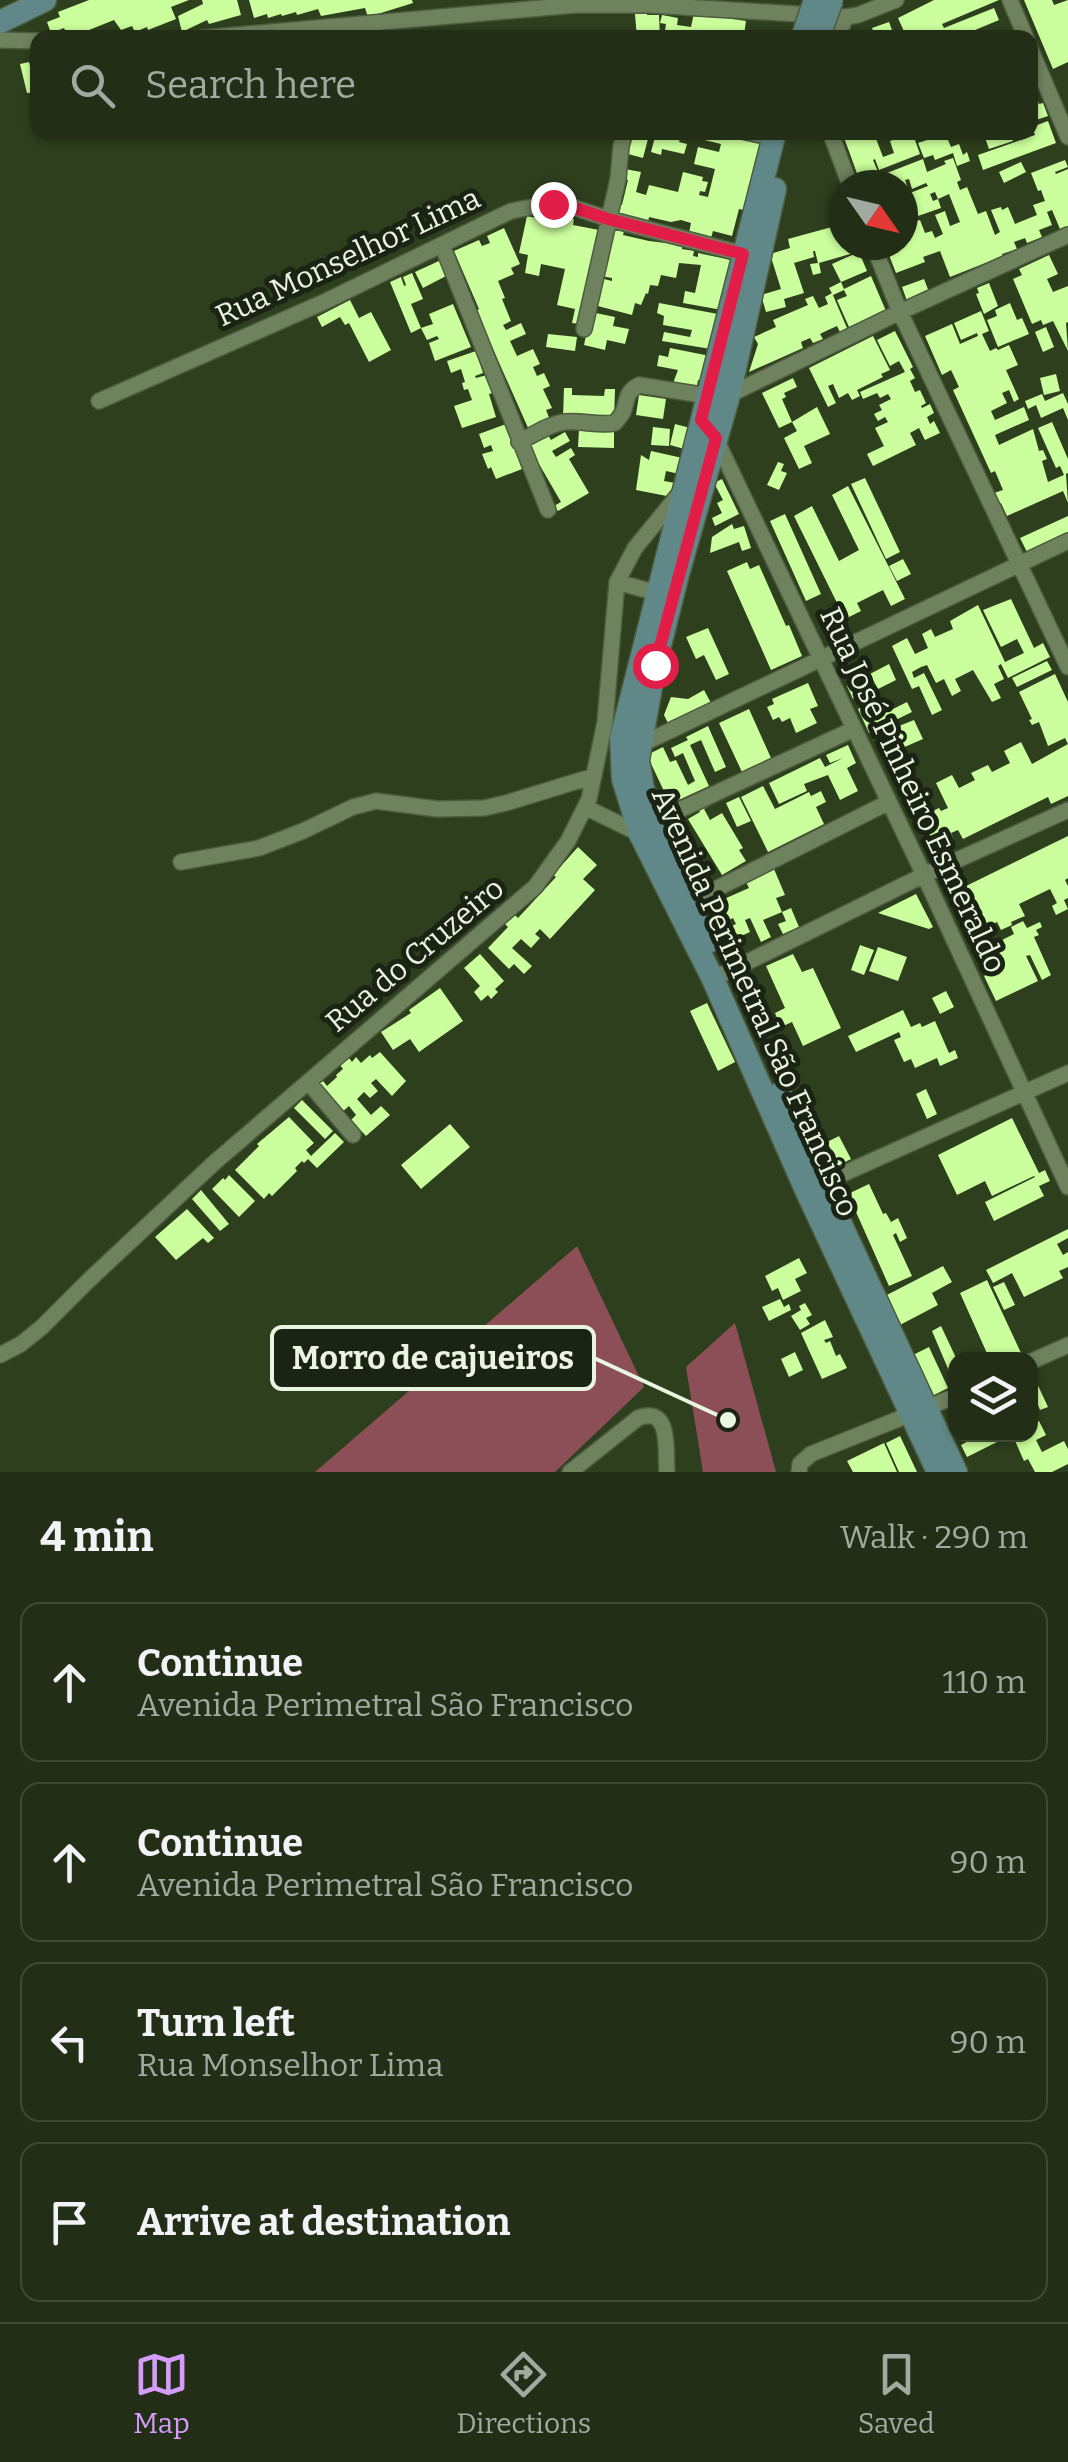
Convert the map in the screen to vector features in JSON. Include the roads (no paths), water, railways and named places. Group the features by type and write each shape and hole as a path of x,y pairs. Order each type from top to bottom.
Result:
{"main road":[{"path":"0,22 45,0"},
{"path":"805,30 815,0"},
{"path":"824,30 839,8"},
{"name":"Avenida Perimetral São Francisco","path":"718,396 743,254 777,140"},
{"name":"Avenida Perimetral São Francisco","path":"719,976 692,901 648,828 640,745 778,140"},
{"name":"Avenida Perimetral São Francisco","path":"709,429 686,487 621,738 623,779 719,976 920,1412 956,1472"},
{"name":"Avenida Perimetral São Francisco","path":"920,1412 938,1472"}],"street":[{"path":"293,30 576,5 650,5 794,14 839,8 858,14 896,0"},
{"path":"1010,0 1023,30"},
{"path":"0,40 30,41"},
{"path":"1038,67 1068,137"},
{"path":"584,329 618,180 623,140"},
{"path":"833,140 844,170"},
{"name":"Rua Monselhor Lima","path":"99,402 324,302 511,211 566,205 743,254"},
{"path":"519,442 568,421 615,424 629,391 639,385 718,396 1068,235"},
{"path":"442,244 548,510"},
{"path":"880,260 900,312 1068,667"},
{"name":"Rua José Pinheiro Esmeraldo","path":"709,429 924,875 1068,1187"},
{"name":"Rua do Cruzeiro","path":"0,1355 42,1327 215,1162 525,897 568,841 585,807 594,776 604,722 616,582 654,522 686,487"},
{"path":"640,745 1068,541"},
{"path":"616,582 657,593"},
{"path":"585,807 648,828 854,728"},
{"path":"181,862 260,848 353,807 376,801 437,809 484,808 594,776"},
{"path":"692,901 889,802"},
{"path":"719,976 924,875 1068,810"},
{"path":"814,1187 1068,1073"},
{"path":"308,1082 353,1136"},
{"path":"1038,1358 1068,1345"},
{"path":"799,1472 802,1461 811,1454 948,1400"},
{"path":"570,1472 643,1416 652,1415 662,1422 667,1472"}],"place":[{"name":"Morro de cajueiros","path":"728,1420"}]}
